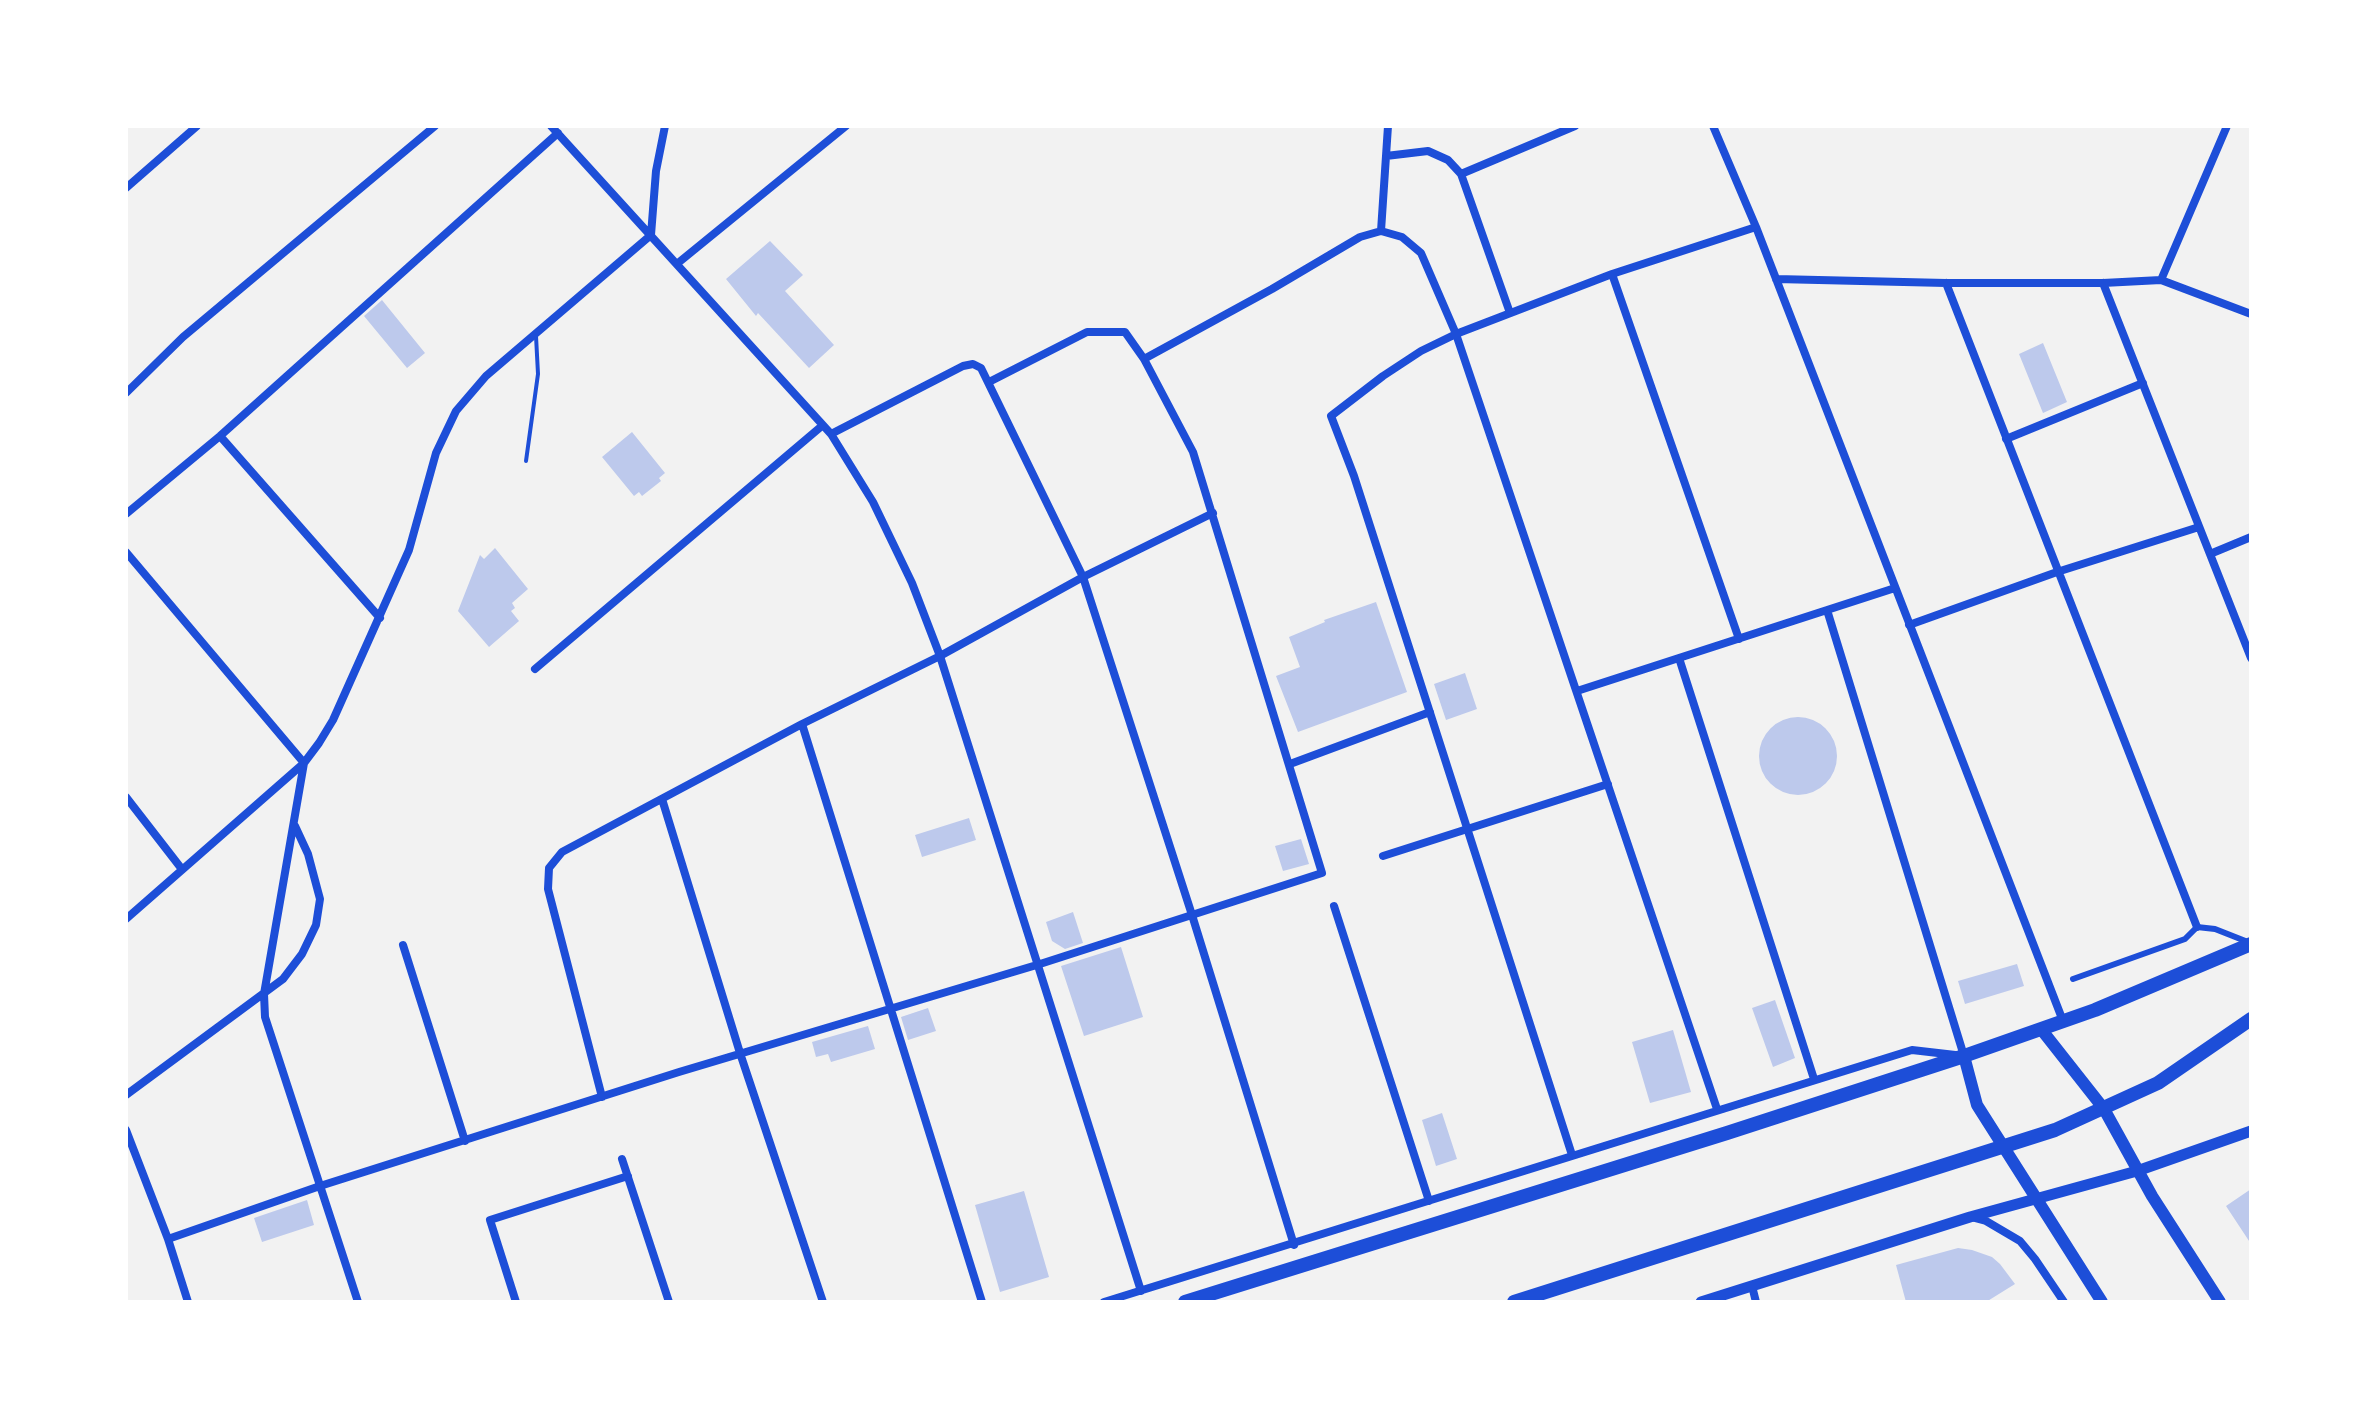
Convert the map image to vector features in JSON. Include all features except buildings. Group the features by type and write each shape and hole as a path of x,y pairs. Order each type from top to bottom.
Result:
{"main road":[{"path":"1185,1302 1964,1056 2063,1021 2251,944"},
{"path":"1514,1302 2003,1149 2104,1109 2158,1083 2251,1019"},
{"path":"2041,1029 2104,1109 2137,1171 2220,1302"},
{"path":"1964,1056 1977,1105 2102,1302"}],"street":[{"path":"126,188 197,126"},
{"path":"126,393 183,337 435,126"},
{"path":"126,919 304,763 333,720 380,618 409,550 436,453 456,411 486,376 651,235 656,171 665,126"},
{"path":"678,263 846,126"},
{"path":"1381,231 1388,126"},
{"path":"1461,174 1556,130 1575,126"},
{"path":"1713,126 1756,227 2063,1021"},
{"path":"2161,280 2227,126"},
{"path":"126,514 220,436 554,129 831,434 873,502 912,583 940,656 1141,1291"},
{"path":"1386,156 1428,151 1448,160 1461,174 1510,313"},
{"path":"1572,1155 1354,476 1331,416 1421,351 1456,334 1612,274 1756,227"},
{"path":"1144,359 1360,237 1381,231 1402,237 1421,253 1456,334 1717,1109"},
{"path":"1612,274 1739,639"},
{"path":"1776,279 1946,283 2161,280 2251,314"},
{"path":"1946,283 2197,927"},
{"path":"2103,283 2251,658"},
{"path":"168,1239 320,1186 740,1053 1040,964 1322,873 1193,452 1144,359 1125,332 1087,332 989,382"},
{"path":"831,434 963,366 973,364 981,368 989,382 1083,577 1294,1245"},
{"path":"2006,439 2143,383"},
{"path":"535,669 823,425"},
{"path":"220,436 380,618"},
{"path":"602,1097 548,889 549,868 562,852 802,724 940,656 1083,577 1213,513"},
{"path":"1909,625 2057,572 2199,527"},
{"path":"2210,554 2251,537"},
{"path":"126,552 304,763 264,994 265,1017 358,1302"},
{"path":"1577,691 1895,588"},
{"path":"1104,1302 1912,1050 1964,1056 1827,610"},
{"path":"1679,658 1814,1079"},
{"path":"1290,764 1430,712"},
{"path":"802,724 982,1302"},
{"path":"1383,856 1608,784"},
{"path":"126,797 181,868"},
{"path":"662,799 740,1053 823,1302"},
{"path":"126,1095 283,979 302,954 316,925 320,899 315,874 294,824"},
{"path":"1334,906 1429,1201"},
{"path":"2197,927 2215,929 2251,944"},
{"path":"2073,979 2185,939 2197,927"},
{"path":"403,945 465,1141"},
{"path":"126,1130 168,1239 188,1302"},
{"path":"1701,1302 1970,1217 2137,1171 2251,1131"},
{"path":"622,1159 669,1302"},
{"path":"516,1302 490,1220 628,1176"},
{"path":"1970,1217 1986,1221 2020,1241 2064,1302"},
{"path":"1752,1286 1756,1302"}],"lane":[{"path":"526,461 538,374 536,333"}]}
